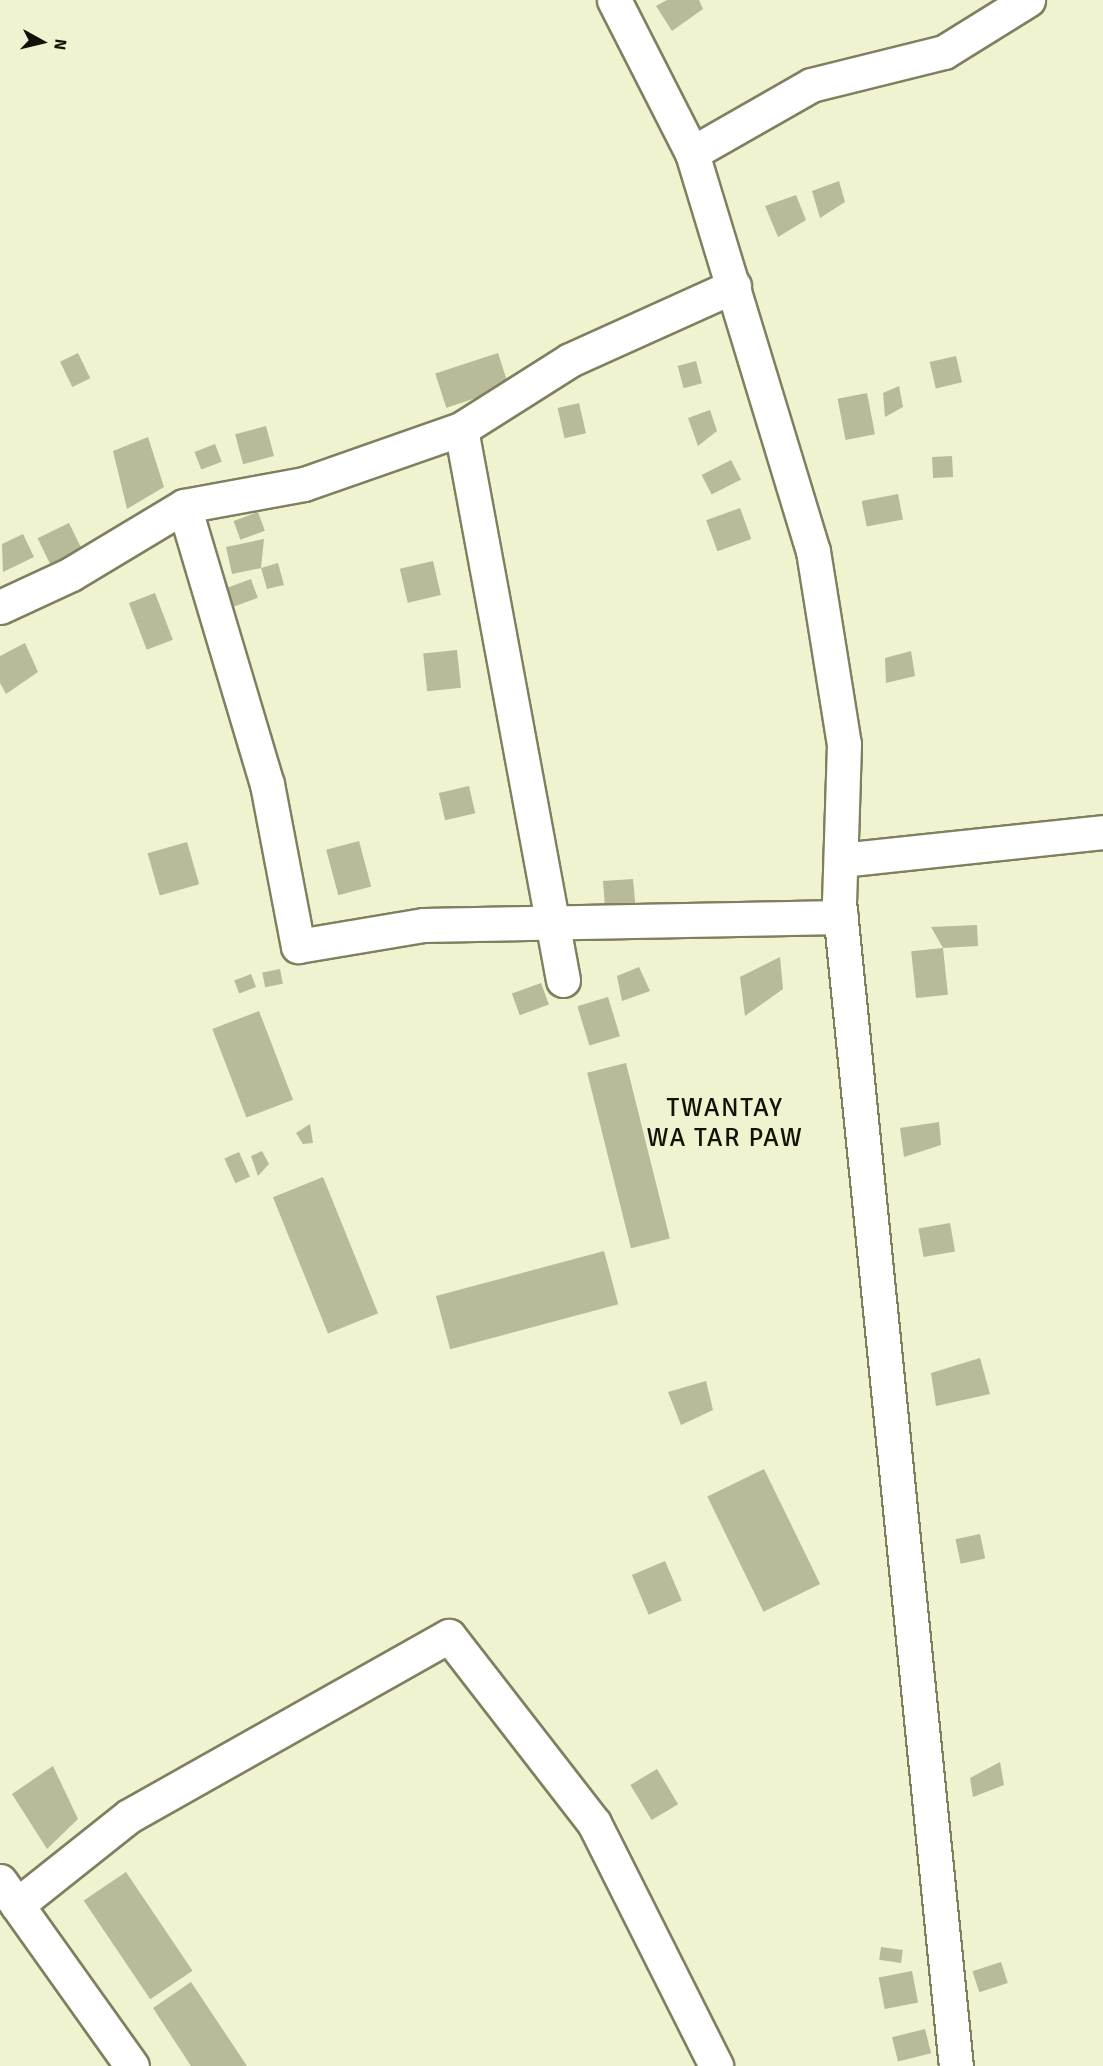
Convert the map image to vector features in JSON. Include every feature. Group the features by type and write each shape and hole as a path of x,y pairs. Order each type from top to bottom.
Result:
{"street":[{"path":"614,0 692,153 813,551 844,744 841,917 956,2066"},
{"path":"692,153 811,85 944,52 1028,0"},
{"path":"0,607 71,574 184,506 304,484 461,429 570,360 734,286"},
{"path":"461,429 563,980"},
{"path":"184,506 267,784 298,946 423,925 554,926 841,917"},
{"path":"841,860 1103,832"},
{"path":"132,2066 9,1893 129,1815 449,1635 594,1823 716,2066"}],"building":[{"path":"667,0 699,0 703,9 672,31 656,6"},
{"path":"839,181 845,202 820,218 812,191"},
{"path":"796,195 806,220 778,237 765,206"},
{"path":"78,353 90,378 72,387 60,362"},
{"path":"498,353 509,387 446,408 435,373"},
{"path":"956,356 962,382 936,388 930,362"},
{"path":"696,361 702,383 684,388 678,366"},
{"path":"899,386 903,407 885,417 883,393"},
{"path":"867,393 875,434 846,440 838,399"},
{"path":"579,403 586,433 565,438 558,408"},
{"path":"710,410 717,431 698,446 688,418"},
{"path":"266,426 274,456 243,464 235,434"},
{"path":"148,437 164,487 127,509 113,451"},
{"path":"215,444 222,462 201,470 194,452"},
{"path":"952,456 953,477 933,478 932,457"},
{"path":"731,460 741,480 712,495 702,475"},
{"path":"898,494 903,520 867,527 862,501"},
{"path":"740,508 751,539 717,551 706,520"},
{"path":"258,512 265,531 240,540 234,521"},
{"path":"69,523 83,552 52,567 38,538"},
{"path":"23,534 34,557 3,572 2,544"},
{"path":"264,539 261,568 232,574 226,547"},
{"path":"433,561 441,595 408,603 400,569"},
{"path":"278,563 284,585 267,589 261,568"},
{"path":"251,579 258,598 233,607 227,588"},
{"path":"155,593 173,640 147,650 129,603"},
{"path":"25,643 38,672 6,694 0,683 0,656"},
{"path":"457,650 461,688 427,691 423,654"},
{"path":"911,651 915,676 886,683 885,658"},
{"path":"469,786 475,813 445,820 439,793"},
{"path":"359,841 371,886 338,895 326,850"},
{"path":"187,842 199,884 160,896 148,853"},
{"path":"633,879 636,912 605,908 603,881"},
{"path":"977,925 978,946 943,948 931,927"},
{"path":"943,948 948,995 916,998 911,951"},
{"path":"780,957 783,989 745,1016 740,977"},
{"path":"639,967 650,991 622,1001 617,976"},
{"path":"280,969 283,984 265,987 262,972"},
{"path":"251,974 256,987 239,994 234,980"},
{"path":"541,983 549,1005 520,1015 512,994"},
{"path":"608,997 620,1036 589,1046 577,1006"},
{"path":"259,1011 293,1100 246,1118 212,1029"},
{"path":"626,1063 670,1239 631,1248 587,1073"},
{"path":"939,1122 941,1145 904,1157 900,1128"},
{"path":"310,1124 313,1143 303,1144 296,1133"},
{"path":"262,1151 269,1164 258,1176 251,1156"},
{"path":"239,1152 250,1177 235,1183 224,1159"},
{"path":"323,1177 378,1313 328,1334 273,1197"},
{"path":"950,1223 955,1252 924,1257 918,1229"},
{"path":"604,1251 618,1304 450,1349 436,1296"},
{"path":"980,1358 990,1394 936,1406 931,1373"},
{"path":"706,1381 713,1410 681,1425 668,1392"},
{"path":"764,1469 820,1584 763,1612 707,1497"},
{"path":"980,1534 985,1558 961,1564 956,1539"},
{"path":"665,1561 682,1601 649,1615 632,1575"},
{"path":"1000,1762 1004,1785 973,1797 970,1778"},
{"path":"53,1766 78,1819 47,1849 12,1794"},
{"path":"657,1769 678,1804 652,1820 630,1785"},
{"path":"126,1872 193,1971 150,1999 84,1901"},
{"path":"881,1947 903,1950 901,1963 879,1960"},
{"path":"1001,1962 1008,1983 979,1992 972,1971"},
{"path":"912,1971 918,2002 885,2009 879,1977"},
{"path":"191,1982 247,2066 191,2066 153,2008"},
{"path":"925,2029 931,2053 898,2061 892,2037"}],"district":[{"name":"TWANTAY WA TAR PAW","path":"725,1124"}]}
